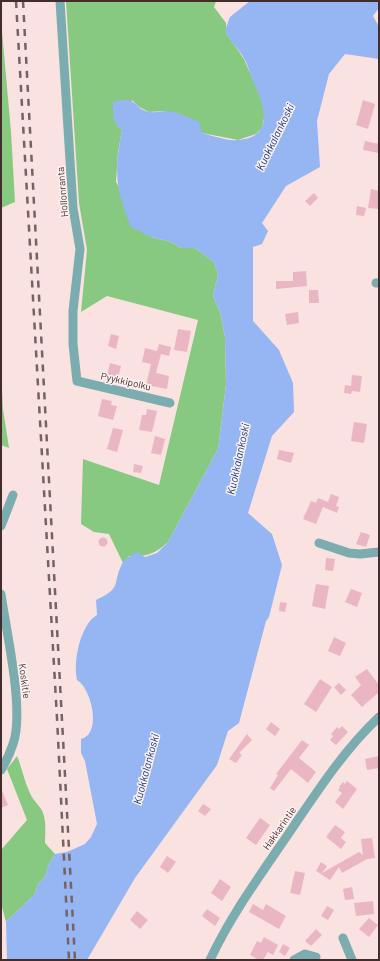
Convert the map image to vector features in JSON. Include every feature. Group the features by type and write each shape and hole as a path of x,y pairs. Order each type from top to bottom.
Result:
{"street":[{"name":"Hollonranta","path":"60,1 73,208 80,249 73,311 73,344 77,381"},
{"name":"Pyykkipolku","path":"77,381 170,403"},
{"path":"1,526 13,495"},
{"path":"319,543 349,553 360,554 379,552"},
{"name":"Koskitie","path":"1,594 17,703 17,724 14,744 1,770"},
{"name":"Hakkarintie","path":"210,960 256,880 340,759 363,732 379,717"},
{"path":"343,938 352,960"},
{"path":"294,960 305,954 316,957"}],"green space":[{"path":"66,1 216,1 214,7 226,23 226,33 244,59 261,98 265,113 262,128 256,134 238,140 202,133 165,111 149,112 139,107 132,100 122,130 118,152 116,182 151,237 171,242 181,248 195,248 214,262 218,274 213,296 220,312 225,337 226,385 218,449 168,542 150,554 129,556 123,563 109,534 94,532 81,524 83,459 159,485 198,320 107,296 81,312 87,250 79,203"},
{"path":"1,20 11,132 15,202 1,208"},
{"path":"1,372 3,409 9,448 1,445"},
{"path":"17,756 30,794 43,813 45,843 55,854 49,864 45,877 38,884 35,894 6,922 1,903 1,850 27,820 7,769"}],"water":[{"name":"Kuokkalankoski","path":"250,1 379,1 379,8 373,16 379,27 379,59 345,54 329,74 317,121 320,167 286,186 262,223 268,231 262,244 253,247 253,321 279,350 293,383 294,412 272,436 248,513 272,534 282,565 269,617 266,621 239,723 228,731 217,765 135,878 87,960 7,960 6,922 35,894 38,884 45,877 49,864 55,854 67,852 85,844 91,837 97,824 85,761 81,753 81,739 87,735 91,729 93,721 87,692 77,680 77,654 82,635 91,620 97,615 96,600 110,592 113,588 125,560 137,552 145,557 157,553 168,542 218,449 226,385 225,337 220,312 213,296 218,274 214,262 195,248 181,248 171,242 151,237 131,227 119,190 117,169 122,130 116,125 113,114 113,102 127,100 150,112 166,111 179,114 199,122 202,133 225,139 238,140 250,138 258,133 263,126 264,118 260,99 248,66 225,30 230,17"}],"building":[{"path":"363,100 375,104 368,129 356,125"},
{"path":"365,141 379,144 379,153 363,150"},
{"path":"371,189 379,191 379,209 368,208"},
{"path":"314,193 318,198 310,206 305,201"},
{"path":"357,206 366,208 364,216 356,215"},
{"path":"306,271 307,286 276,289 276,281 293,281 293,272"},
{"path":"309,290 318,290 319,303 309,303"},
{"path":"298,312 299,323 287,325 285,314"},
{"path":"178,329 191,331 187,352 174,350"},
{"path":"111,334 119,336 116,349 108,346"},
{"path":"159,344 171,347 169,356 161,354 156,373 169,376 167,389 146,385 151,364 142,362 145,348 157,351"},
{"path":"110,363 121,366 118,378 107,376"},
{"path":"352,375 362,376 360,392 352,391 351,394 344,393 345,385 351,386"},
{"path":"102,399 112,401 111,405 117,406 113,420 98,416"},
{"path":"147,409 157,411 152,432 139,430 142,415 146,415"},
{"path":"354,422 367,424 364,443 351,441"},
{"path":"113,428 123,430 117,452 107,449"},
{"path":"155,436 165,439 161,455 151,453"},
{"path":"279,450 294,453 291,463 277,459"},
{"path":"134,464 143,466 141,473 133,472"},
{"path":"331,494 339,497 336,506 339,507 337,513 323,507 316,524 303,519 311,501 316,503 318,498 328,502"},
{"path":"361,532 370,535 366,547 356,544"},
{"path":"101,538 105,538 107,542 105,546 101,546 99,544 99,540"},
{"path":"326,558 335,559 333,571 325,570"},
{"path":"316,584 329,586 325,609 312,606"},
{"path":"351,589 362,593 357,607 345,602"},
{"path":"280,602 287,603 285,612 279,611"},
{"path":"334,637 346,643 340,656 328,651"},
{"path":"367,669 379,685 379,692 362,707 351,695 361,685 355,677"},
{"path":"320,679 332,687 316,712 304,704"},
{"path":"339,683 346,690 341,695 334,687"},
{"path":"271,722 280,729 275,736 266,729"},
{"path":"342,726 348,732 336,745 330,740 333,736 331,734 337,727 339,729"},
{"path":"247,734 252,740 239,753 242,755 236,763 229,759"},
{"path":"302,740 309,745 299,758 316,772 308,783 291,769 274,791 270,788 278,775 276,774"},
{"path":"379,756 379,768 367,770 365,759"},
{"path":"347,781 357,789 343,809 335,802 342,793 338,790 340,788 339,787 343,782 345,784"},
{"path":"1,788 8,805 1,808"},
{"path":"203,804 211,809 205,816 198,811"},
{"path":"260,818 270,825 256,845 246,838"},
{"path":"335,825 345,832 341,838 346,842 341,849 326,837"},
{"path":"372,838 375,858 367,859 342,873 339,867 330,880 316,871 321,862 327,866 322,873 359,852 363,855 361,839"},
{"path":"167,856 176,862 168,873 160,867"},
{"path":"295,871 305,873 300,895 290,893"},
{"path":"220,879 231,887 222,901 211,893"},
{"path":"352,887 354,899 345,900 343,889"},
{"path":"373,901 374,914 356,916 354,903"},
{"path":"253,904 263,910 266,904 286,916 279,929 249,912"},
{"path":"327,906 334,910 328,920 321,916"},
{"path":"207,909 220,918 215,926 202,916"},
{"path":"137,911 148,920 140,929 130,920"},
{"path":"369,918 378,925 369,937 359,929"},
{"path":"316,929 322,935 311,946 305,941"},
{"path":"264,937 278,945 273,955 268,952 263,960 259,960 250,955 257,941 261,943"},
{"path":"283,944 290,948 285,956 279,952"}],"railway":[{"path":"16,1 57,718 69,960"},
{"path":"23,1 75,960"}]}
